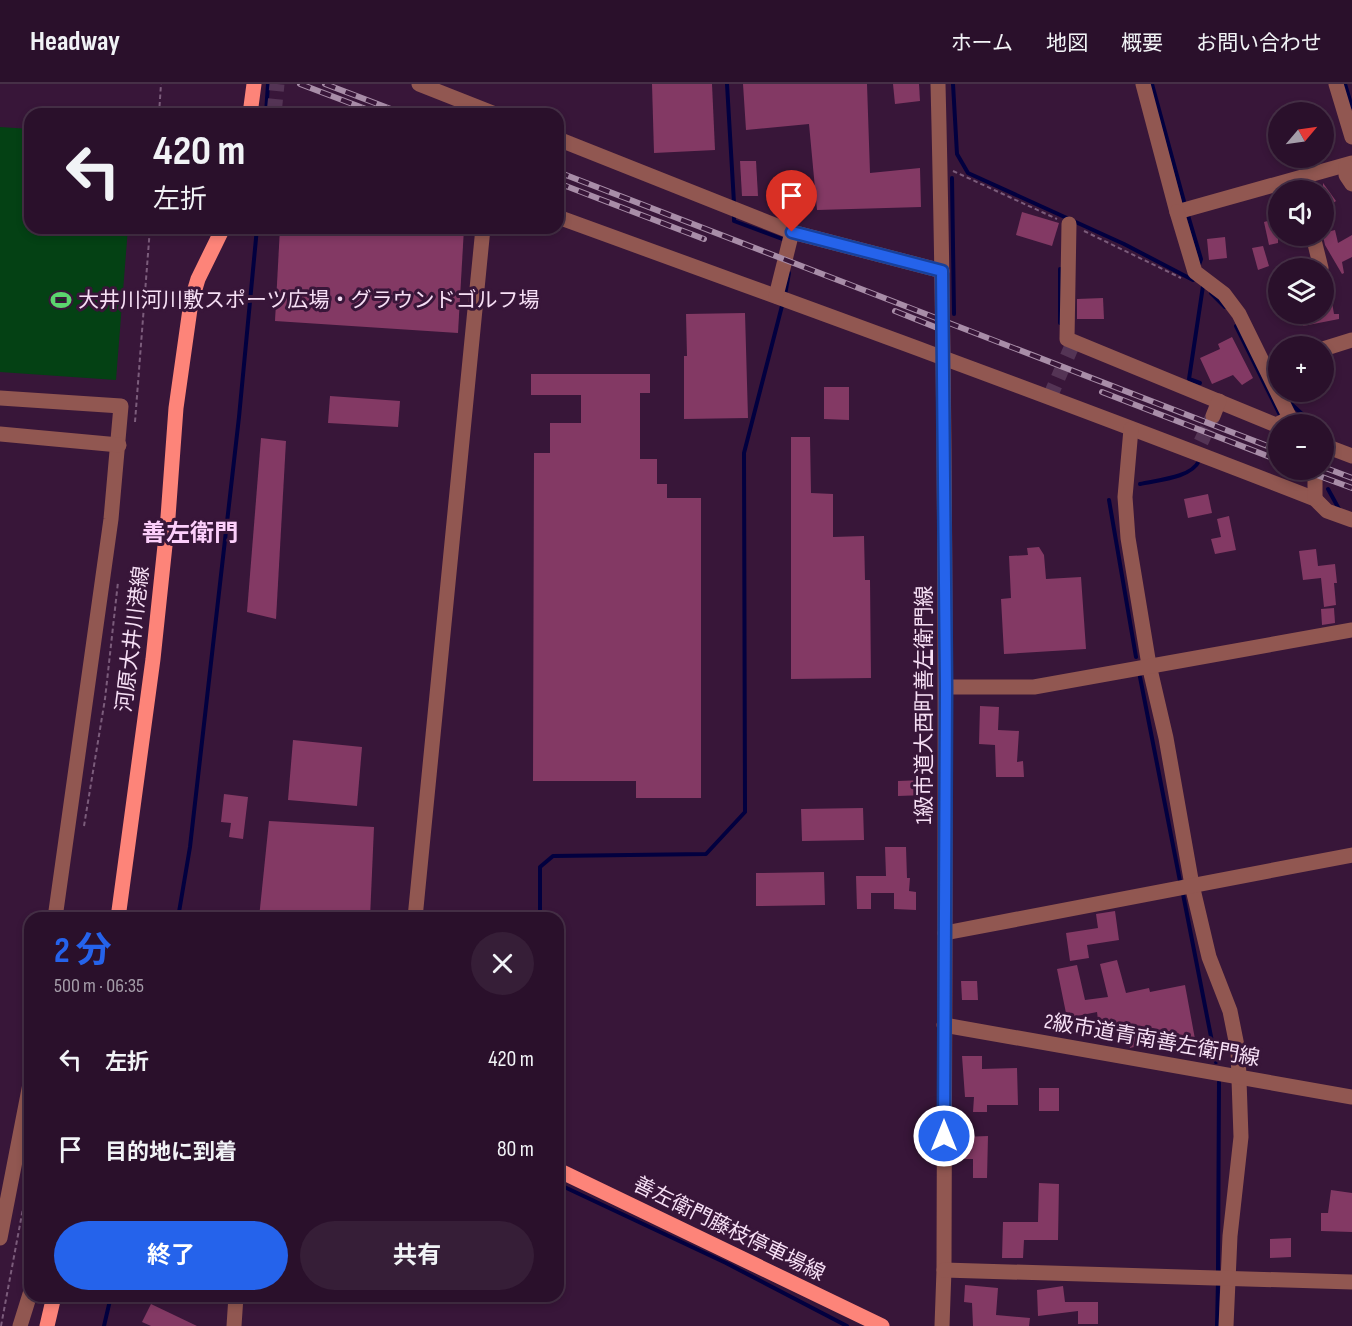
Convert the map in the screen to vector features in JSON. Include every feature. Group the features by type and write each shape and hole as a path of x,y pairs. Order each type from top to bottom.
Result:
{"main road":[{"path":"251,108 254,84"},
{"name":"河原大井川港線","path":"119,912 153,659 168,517 176,408 191,302 198,279 220,234"},
{"name":"善左衛門藤枝停車場線","path":"564,1173 882,1326"},
{"path":"47,1326 53,1302"}],"street":[{"path":"419,84 480,108"},
{"name":"1級市道大西町善左衛門線","path":"938,84 946,687 942,1326"},
{"path":"1143,84 1195,272 1224,294 1268,358"},
{"path":"1336,84 1352,137"},
{"path":"564,141 792,232 942,271"},
{"path":"1349,164 1346,175 1352,184"},
{"path":"1308,180 1349,164"},
{"path":"1177,212 1268,192"},
{"path":"564,220 942,356 1131,429 1200,448 1315,499 1327,511 1352,520"},
{"path":"1069,224 1067,339 1216,408 1268,423"},
{"path":"776,296 792,232"},
{"path":"416,912 482,234"},
{"path":"1334,346 1352,340"},
{"path":"0,398 121,406 119,445 98,623 56,912"},
{"path":"1131,429 1125,507 1149,665 1166,738 1192,885 1209,957 1230,1011 1239,1051 1241,1137 1220,1278 1226,1326"},
{"path":"0,434 119,445"},
{"path":"1334,449 1352,456"},
{"path":"1315,481 1315,499"},
{"path":"946,687 1034,687 1352,630"},
{"path":"945,933 1352,855"},
{"name":"2級市道青南善左衛門線","path":"945,1024 1352,1097"},
{"path":"0,1238 24,1115"},
{"path":"944,1270 1352,1282"},
{"path":"20,1326 28,1302"},
{"path":"234,1326 236,1302"}],"path":[{"path":"159,108 161,84"},
{"path":"1,1326 24,1203"}],"green space":[{"name":"大井川河川敷スポーツ広場・グラウンドゴルフ場","path":"0,127 24,129 24,234 128,234 116,380 0,372"}],"building":[{"path":"652,84 712,84 715,150 654,153"},
{"path":"743,84 867,84 870,173 920,168 921,207 817,210 809,124 746,130"},
{"path":"893,84 919,84 920,101 895,104"},
{"path":"740,161 756,161 758,196 742,196"},
{"path":"1022,212 1059,223 1052,246 1016,235"},
{"path":"1268,221 1268,240 1264,222"},
{"path":"1334,230 1338,243 1352,235 1352,257 1342,262 1344,273 1342,274 1326,246 1334,246"},
{"path":"280,234 464,234 458,333 275,321"},
{"path":"1225,237 1227,258 1209,260 1207,239"},
{"path":"1263,246 1268,266 1258,270 1252,248"},
{"path":"1103,298 1104,319 1077,319 1077,299"},
{"path":"745,313 748,418 684,419 686,314"},
{"path":"1334,314 1339,314 1339,319 1334,320"},
{"path":"1232,337 1253,378 1242,385 1233,375 1212,384 1200,358 1220,349 1218,344"},
{"path":"531,374 650,374 650,393 640,393 640,459 657,459 657,484 667,484 667,498 701,498 701,798 636,798 636,781 533,781 534,453 550,453 550,423 581,423 581,395 531,395"},
{"path":"824,387 849,387 849,420 824,419"},
{"path":"330,396 400,401 398,427 328,423"},
{"path":"791,437 810,437 811,493 833,494 833,537 864,536 865,580 870,580 871,678 791,679"},
{"path":"261,438 286,441 276,619 247,612"},
{"path":"1208,494 1212,513 1188,518 1184,499"},
{"path":"1229,516 1236,550 1215,554 1211,539 1221,537 1217,519"},
{"path":"1039,547 1044,555 1046,579 1081,577 1086,649 1004,654 1001,599 1011,598 1009,556 1028,555 1027,548"},
{"path":"1316,549 1318,566 1335,564 1336,605 1324,607 1321,578 1303,580 1299,551"},
{"path":"1334,608 1335,623 1322,625 1321,609"},
{"path":"980,706 999,707 998,730 1019,731 1017,762 1023,761 1024,777 996,777 995,745 979,744"},
{"path":"293,740 362,747 357,806 288,800"},
{"path":"924,780 925,795 898,796 898,781"},
{"path":"224,794 248,797 243,839 229,837 231,823 221,822"},
{"path":"863,808 864,840 802,841 801,809"},
{"path":"269,821 374,827 370,912 260,912"},
{"path":"885,847 906,847 907,878 910,878 909,891 916,892 916,910 894,909 894,893 871,893 871,909 857,909 856,876 886,876"},
{"path":"824,872 825,905 756,906 756,873"},
{"path":"1115,911 1119,940 1087,945 1089,958 1070,961 1066,933 1098,928 1096,914"},
{"path":"1117,960 1126,993 1149,988 1150,992 1185,985 1195,1039 1175,1043 1174,1037 1130,1048 1125,1023 1099,1027 1097,1012 1067,1018 1057,969 1077,965 1085,1000 1108,997 1100,964"},
{"path":"961,981 977,981 978,1000 962,1000"},
{"path":"962,1056 982,1056 982,1069 1017,1068 1018,1105 987,1105 987,1112 973,1112 974,1097 965,1097"},
{"path":"1039,1088 1059,1088 1059,1111 1039,1111"},
{"path":"988,1136 987,1178 973,1178 973,1159 963,1159 962,1137"},
{"path":"1039,1183 1059,1184 1058,1240 1024,1240 1023,1258 1002,1258 1003,1222 1038,1222"},
{"path":"1331,1190 1352,1193 1352,1232 1321,1231 1321,1213 1328,1213"},
{"path":"1291,1238 1291,1257 1270,1258 1270,1239"},
{"path":"965,1285 998,1288 996,1315 1030,1318 1029,1326 973,1326 972,1303 964,1302"},
{"path":"1063,1286 1065,1302 1098,1302 1098,1324 1078,1324 1078,1311 1038,1316 1037,1290"},
{"path":"151,1304 197,1326 151,1326 142,1322"}],"waterway":[{"path":"266,108 268,84"},
{"path":"727,84 734,203"},
{"path":"953,84 957,154 968,173 1124,244 1193,280"},
{"path":"1152,84 1185,205"},
{"path":"1345,84 1352,107"},
{"path":"952,178 954,314"},
{"path":"1187,212 1201,259 1199,265"},
{"path":"734,214 734,221 785,240"},
{"path":"179,912 190,847 239,417 256,234"},
{"path":"1060,269 1060,323"},
{"path":"785,295 789,273"},
{"path":"1200,383 1189,379 1203,286"},
{"path":"1211,293 1225,307"},
{"path":"540,912 540,867 553,856 706,854 745,812 744,453 783,302"},
{"path":"1236,326 1280,414"},
{"path":"1289,402 1302,414"},
{"path":"1140,484 1181,475 1195,467 1199,461"},
{"path":"1328,489 1339,509"},
{"path":"1109,500 1136,657"},
{"path":"1140,677 1180,881"},
{"path":"1183,894 1216,1062"},
{"path":"1218,1274 1219,1082"},
{"path":"564,1187 726,1263 847,1326"},
{"path":"1217,1326 1218,1281"},
{"path":"104,1326 110,1302"}],"tunnel":[{"path":"275,108 277,84"},
{"path":"1049,399 1074,341"},
{"path":"1201,442 1213,416"}],"railway":[{"path":"300,84 363,108"},
{"path":"325,84 388,108"},
{"path":"564,174 1268,446"},
{"path":"564,185 704,239"},
{"path":"895,311 940,329"},
{"path":"1102,392 1268,456"},
{"path":"1334,471 1352,478"},
{"path":"1330,480 1352,488"}],"place":[{"name":"大井川河川敷スポーツ広場・グラウンドゴルフ場","path":"61,300"}],"district":[{"name":"善左衛門","path":"190,533"}],"route":[{"path":"792,232 942,271 946,687 944,1136"}]}
